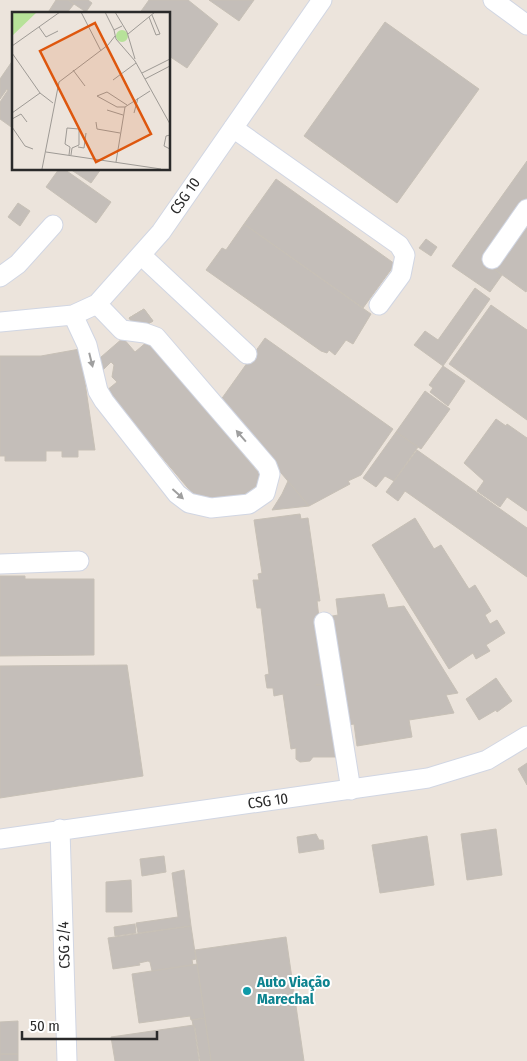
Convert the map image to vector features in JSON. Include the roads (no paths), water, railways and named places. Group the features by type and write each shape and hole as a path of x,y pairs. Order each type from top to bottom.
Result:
{"street":[{"name":"CSG 10","path":"0,322 73,315 97,304 160,232 322,0"},
{"path":"493,0 527,25"},
{"path":"233,128 399,246 405,255 401,275 379,306"},
{"path":"492,259 527,209"},
{"path":"0,277 18,264 53,225"},
{"path":"141,255 247,354"},
{"path":"73,315 87,345 98,391 104,402 177,494 190,503 211,508 249,504 265,493 270,474 267,466 156,337 145,333 122,330 97,304"},
{"path":"0,564 79,561"},
{"path":"324,622 351,790"},
{"name":"CSG 10","path":"0,839 428,778 487,760 527,736"},
{"name":"CSG 2/4","path":"60,829 67,1061"}],"place":[{"name":"Auto Viação Marechal","path":"247,991"}]}
